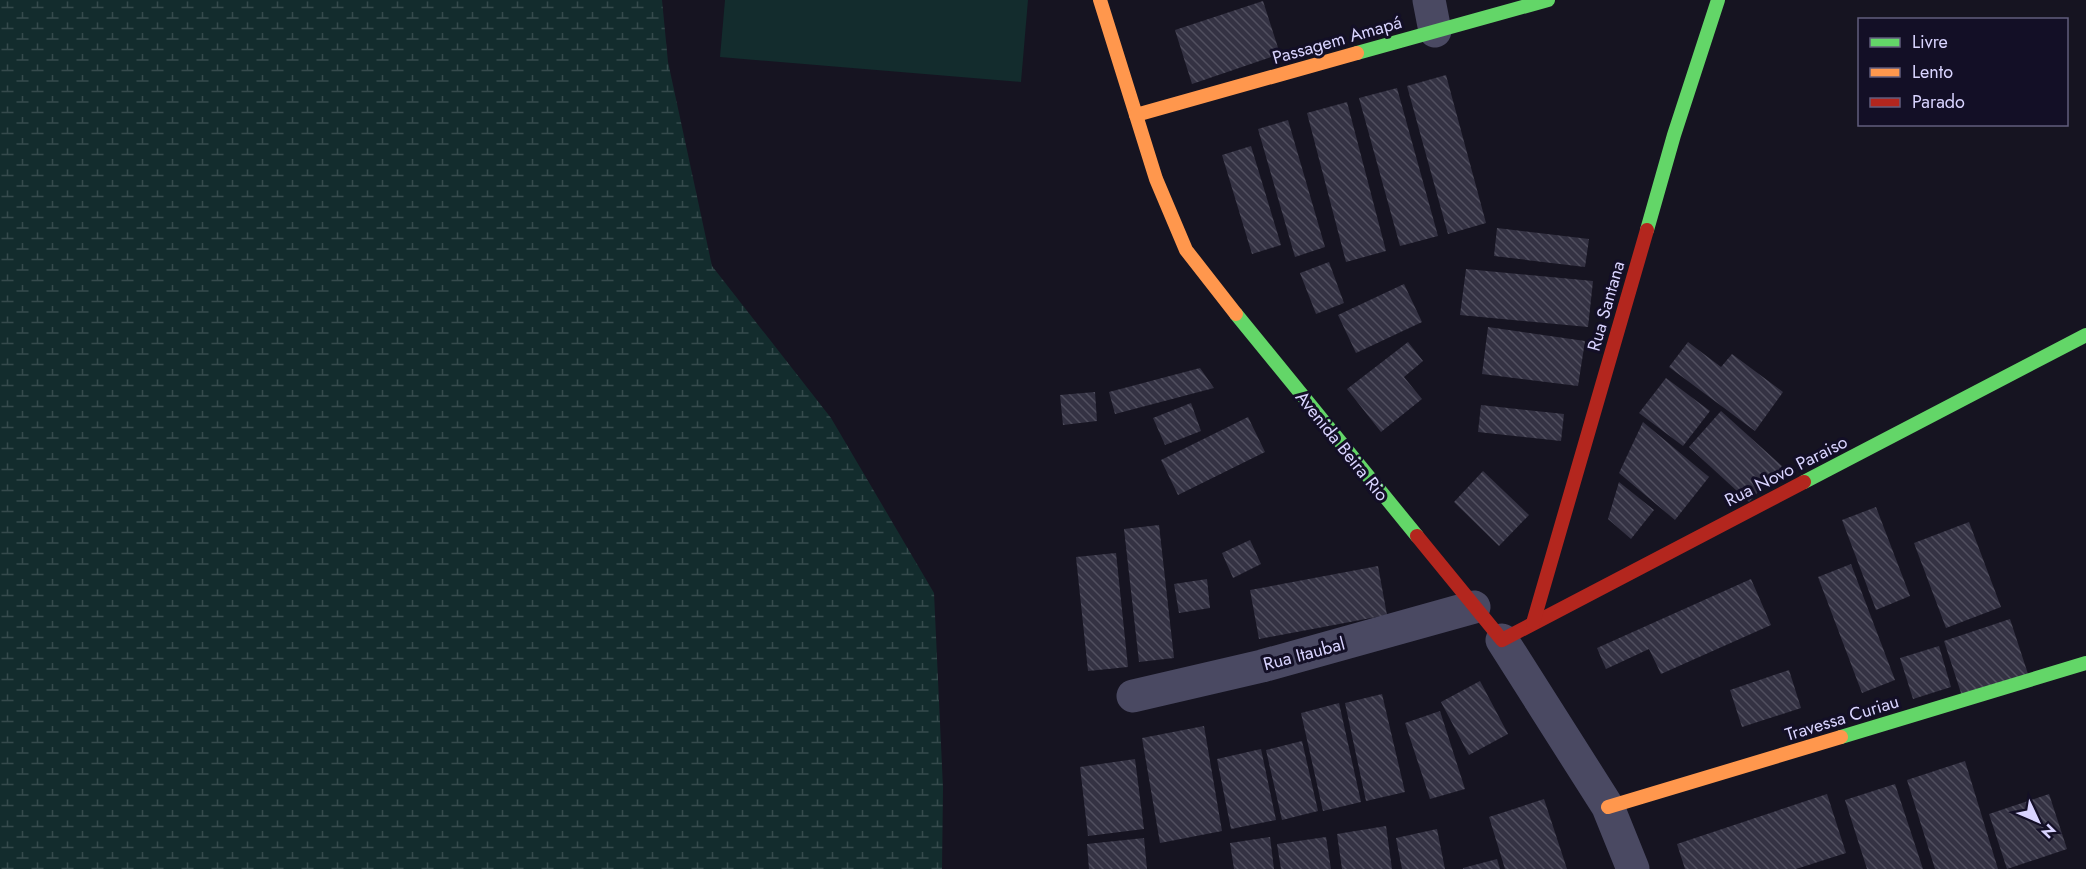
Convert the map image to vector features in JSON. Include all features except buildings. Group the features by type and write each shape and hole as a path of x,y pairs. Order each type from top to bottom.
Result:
{"street":[{"name":"Avenida Beira Rio","path":"1100,0 1156,179 1186,250 1280,370 1502,640 1608,807 1633,869"},
{"name":"Passagem Amapá","path":"1136,115 1432,15 1548,0"},
{"name":"Rua Santana","path":"1533,623 1674,135 1718,0"},
{"name":"Rua Novo Paraiso","path":"1502,640 2086,335"},
{"name":"Rua Itaubal","path":"1134,696 1262,666 1474,607"},
{"name":"Travessa Curiau","path":"1608,807 2086,663"}],"green space":[{"path":"0,0 662,0 668,62 712,266 831,418 934,593 943,788 942,869 0,869"},
{"path":"725,0 1028,0 1021,82 720,57"}],"traffic: fast":[{"path":"1357,53 1548,0"},
{"path":"1647,230 1674,135 1718,0"},
{"path":"1236,314 1417,536"},
{"path":"1804,482 2086,335"},
{"path":"1841,737 2086,663"}],"traffic: slow":[{"path":"1100,0 1156,179 1186,250 1236,314"},
{"path":"1136,115 1357,53"},
{"path":"1608,807 1841,737"}],"traffic: jam":[{"path":"1533,623 1647,230"},
{"path":"1417,536 1502,640 1804,482"}]}
